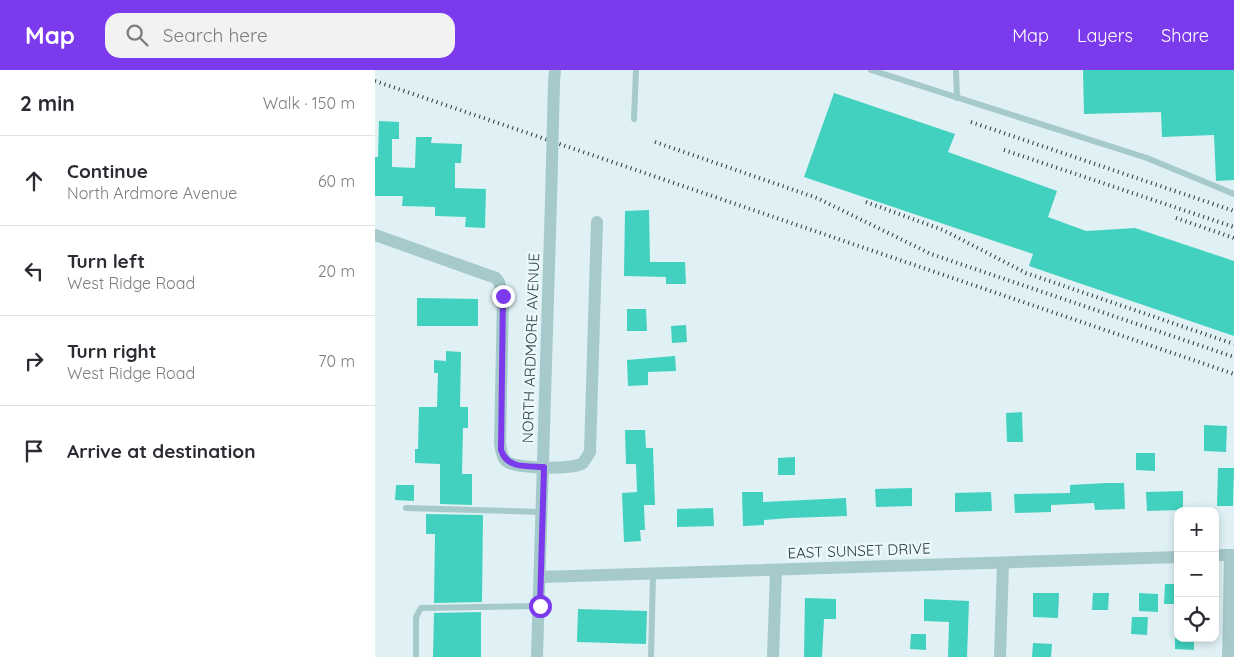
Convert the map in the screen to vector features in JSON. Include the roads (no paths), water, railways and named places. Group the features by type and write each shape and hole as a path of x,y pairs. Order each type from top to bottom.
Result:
{"street":[{"name":"NORTH ARDMORE AVENUE","path":"537,657 543,512 554,76"},
{"path":"375,235 490,275 499,282 503,296 501,450 507,462 513,464 544,467 580,466 590,452 597,222"},
{"path":"1219,555 1232,555 1228,657"},
{"name":"EAST SUNSET DRIVE","path":"541,577 1174,557"},
{"path":"1000,657 1003,563"},
{"path":"773,657 776,570"}],"lane":[{"path":"634,119 637,70"},
{"path":"871,70 1147,158 1234,194"},
{"path":"956,70 957,98"},
{"path":"407,508 543,512"},
{"path":"651,657 653,574"},
{"path":"416,657 416,617 421,608 540,606"}],"railway":[{"path":"375,81 1234,374"},
{"path":"971,122 1234,211"},
{"path":"655,142 817,198 931,254 1234,357"},
{"path":"1004,150 1234,227"},
{"path":"866,202 943,230 1026,273 1234,344"},
{"path":"1176,218 1234,238"}]}
